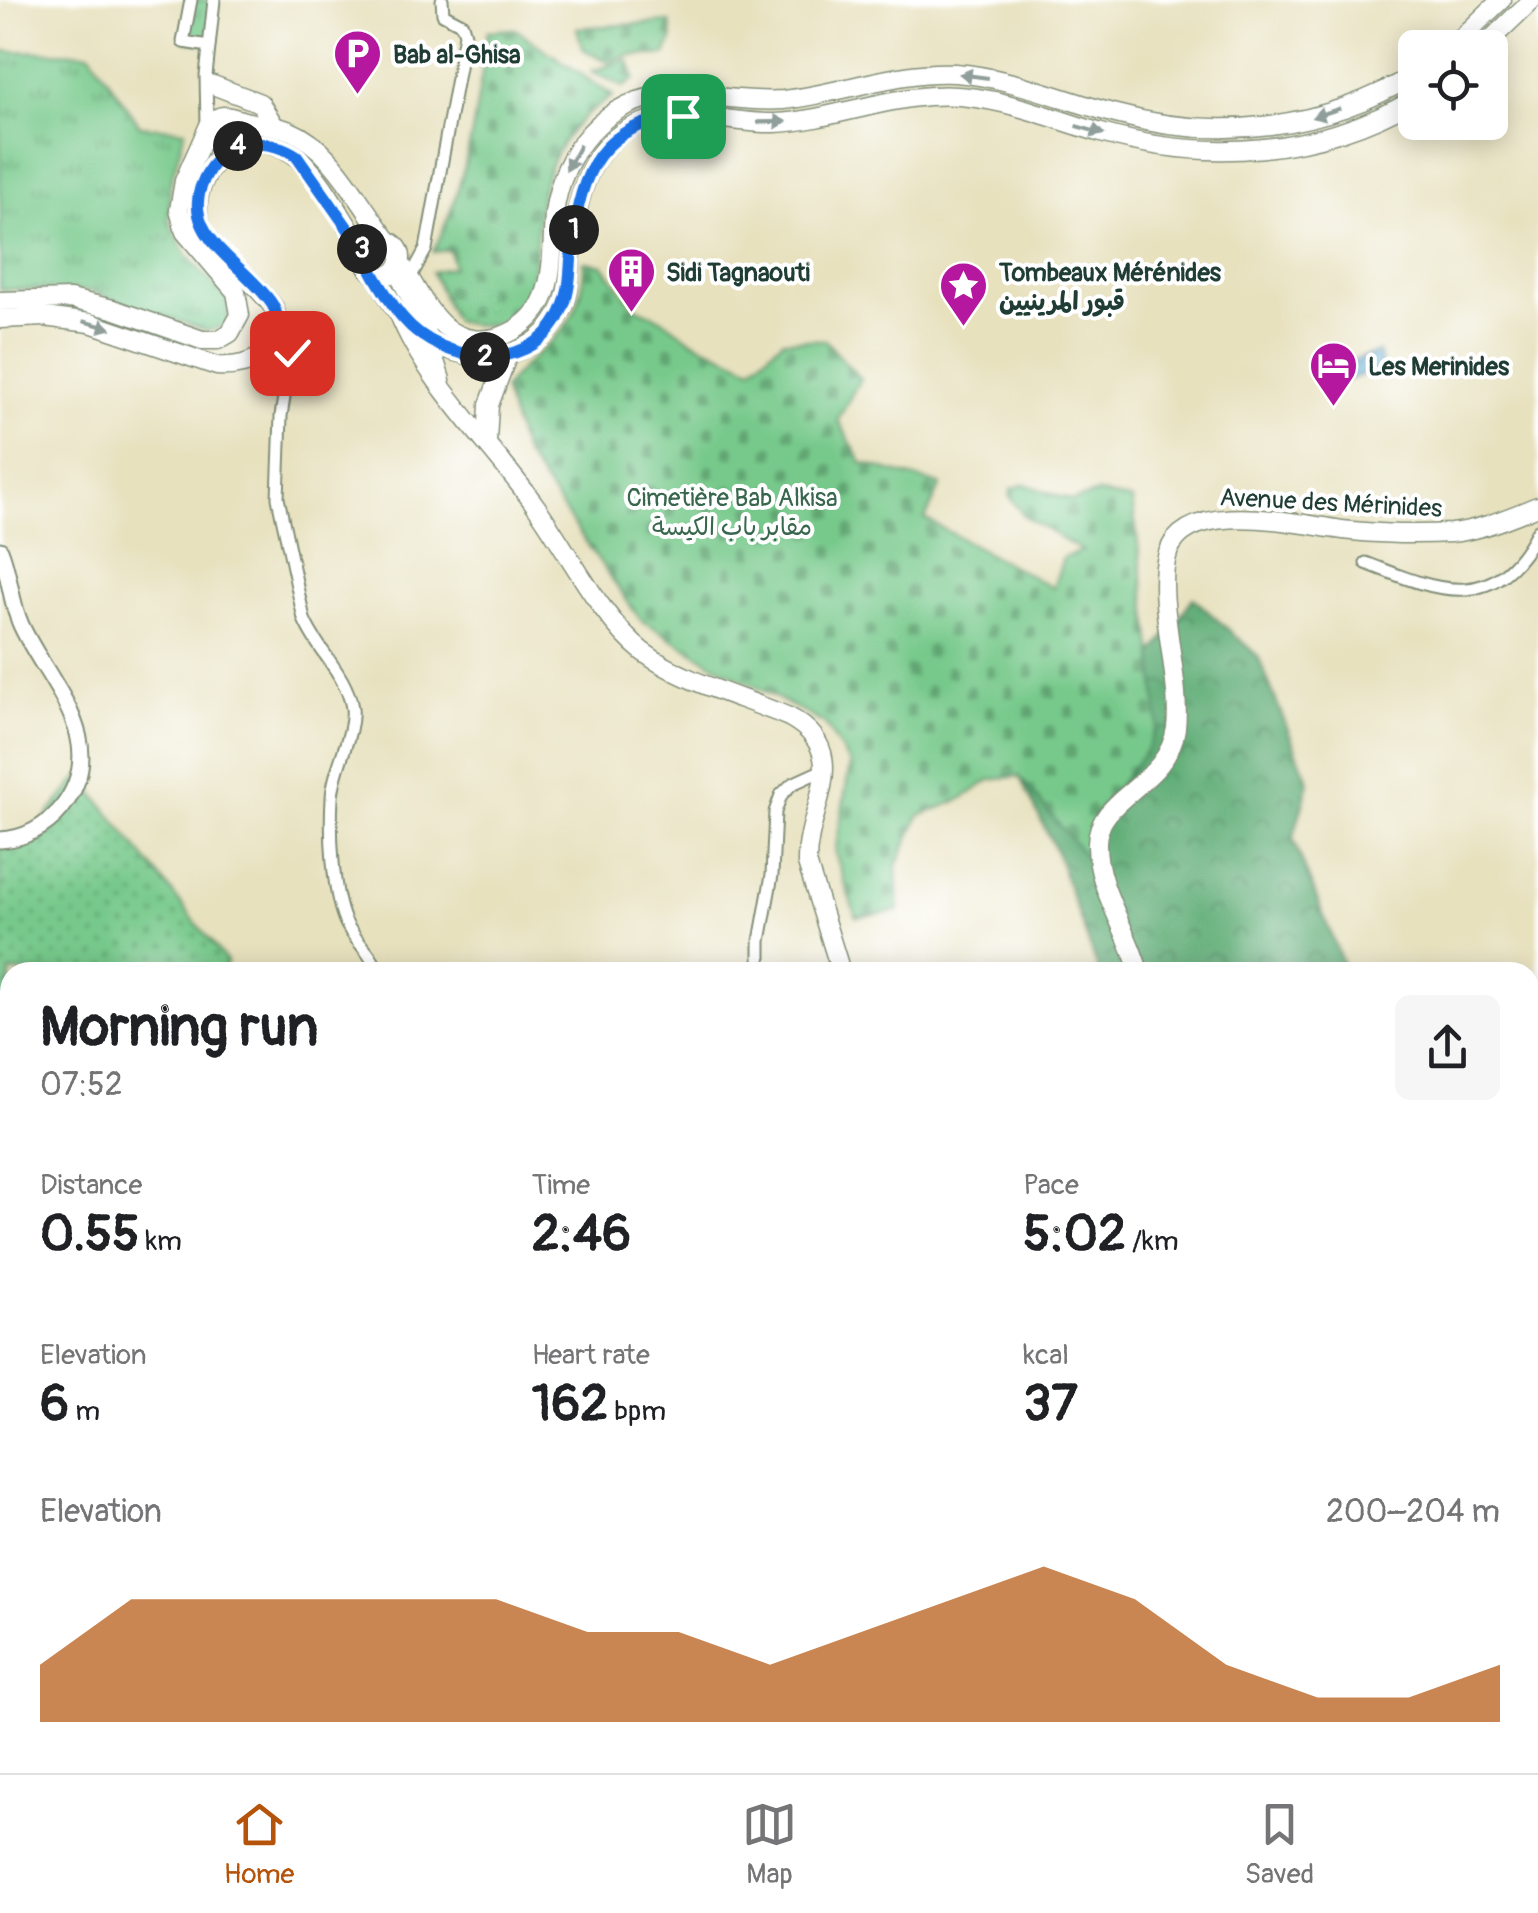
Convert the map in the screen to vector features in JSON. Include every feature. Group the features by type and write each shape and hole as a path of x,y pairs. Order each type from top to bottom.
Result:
{"main road":[{"path":"1470,30 1501,0"},
{"path":"1501,30 1532,0"},
{"path":"402,271 440,323 457,334 477,340 494,338 524,324 546,291 557,196 573,156 586,136 610,114 650,98 684,95 782,100 892,77 960,74 1004,81 1150,122 1238,129 1320,116 1398,82"},
{"path":"210,80 260,104 274,125"},
{"path":"398,314 430,341 472,357 508,354 544,335 564,304 577,201 595,161 618,134 648,121 683,116 785,122 912,98 969,96 1139,142 1220,152 1275,147 1336,135 1398,109"},
{"path":"0,302 70,299 113,309 202,340 218,340 230,333 240,315 236,292 185,232 179,210 184,181 207,130 217,116 237,118 274,125 316,147 387,239 399,247 402,271 430,341 442,385"},
{"path":"0,319 58,318 90,323 190,359 226,367 257,360 268,351 278,330 274,308 208,237 198,216 198,198 204,180 233,148 271,144 297,156 365,253 368,268 376,275 416,352 536,506 623,632 660,664 808,728 818,739 825,769 807,845 807,863 810,883 838,962"},
{"path":"365,253 373,242 387,239"},
{"path":"376,275 402,271"},
{"path":"487,442 489,405 508,354"},
{"name":"Avenue des Mérinides","path":"1135,962 1100,868 1096,840 1114,806 1158,769 1175,732 1178,705 1166,574 1169,551 1176,541 1200,523 1230,519 1270,520 1354,532 1448,533 1500,521 1538,506"}],"street":[{"path":"190,0 183,42 209,46"},
{"path":"207,130 214,0"},
{"path":"402,271 426,249 465,34 462,24 443,14 442,0"},
{"path":"210,80 237,118"},
{"path":"278,330 292,353 281,416 280,518 304,619 347,692 352,709 332,797 332,833 346,924 375,962"},
{"path":"1366,563 1447,591 1474,589 1493,583 1538,530"},
{"path":"0,550 17,616 65,700 81,747 79,774 67,801 56,814 26,834 0,840"},
{"path":"760,962 773,863 775,812 792,784 825,769"}],"green space":[{"path":"189,0 213,0 207,44 183,41"},
{"path":"670,22 672,40 665,55 627,55 610,62 583,49 577,28"},
{"path":"515,29 613,96 572,130 552,163 540,201 531,281 524,303 510,318 487,325 454,321 432,272 453,267 450,250 433,252 463,172 488,31"},
{"path":"0,51 90,53 140,126 185,130 170,185 169,222 188,257 227,299 229,324 209,331 89,291 0,289"},
{"path":"628,59 635,79 623,87 592,71"},
{"name":"Cimetière Bab Alkisa مقابر باب الكيسة","path":"584,262 603,265 633,306 665,321 691,340 752,368 783,340 825,340 860,379 838,420 862,463 941,485 925,519 1053,588 1063,558 1082,551 1024,516 1010,497 1011,489 1025,484 1072,501 1098,493 1132,500 1153,654 1158,725 1147,749 1095,815 1088,860 1019,776 990,780 962,799 919,816 897,865 899,911 856,917 835,853 850,764 825,724 640,619 524,454 503,389 568,322 577,306"},
{"path":"1193,598 1258,656 1309,782 1293,839 1342,962 1095,962 1055,849 1019,775 1088,859 1095,815 1130,773 1157,725 1153,654"},
{"path":"80,776 227,962 0,962 0,840 28,839"}],"water":[{"path":"1378,352 1383,368 1344,381 1337,360 1349,356 1351,361"}],"place":[{"name":"Bab al-Ghisa","path":"358,96"},
{"name":"Sidi Tagnaouti","path":"631,314"},
{"name":"Tombeaux Mérénides قبور المرينيين","path":"964,328"},
{"name":"Les Merinides","path":"1333,408"}],"route":[{"path":"292,353 278,330 274,308 208,237 200,222 200,190 210,169 226,152 240,144 262,143 297,156 365,253 368,268 408,325 446,350 491,357 523,349 544,335 559,316 568,288 577,201 603,150 618,134 638,125 683,116"}]}
